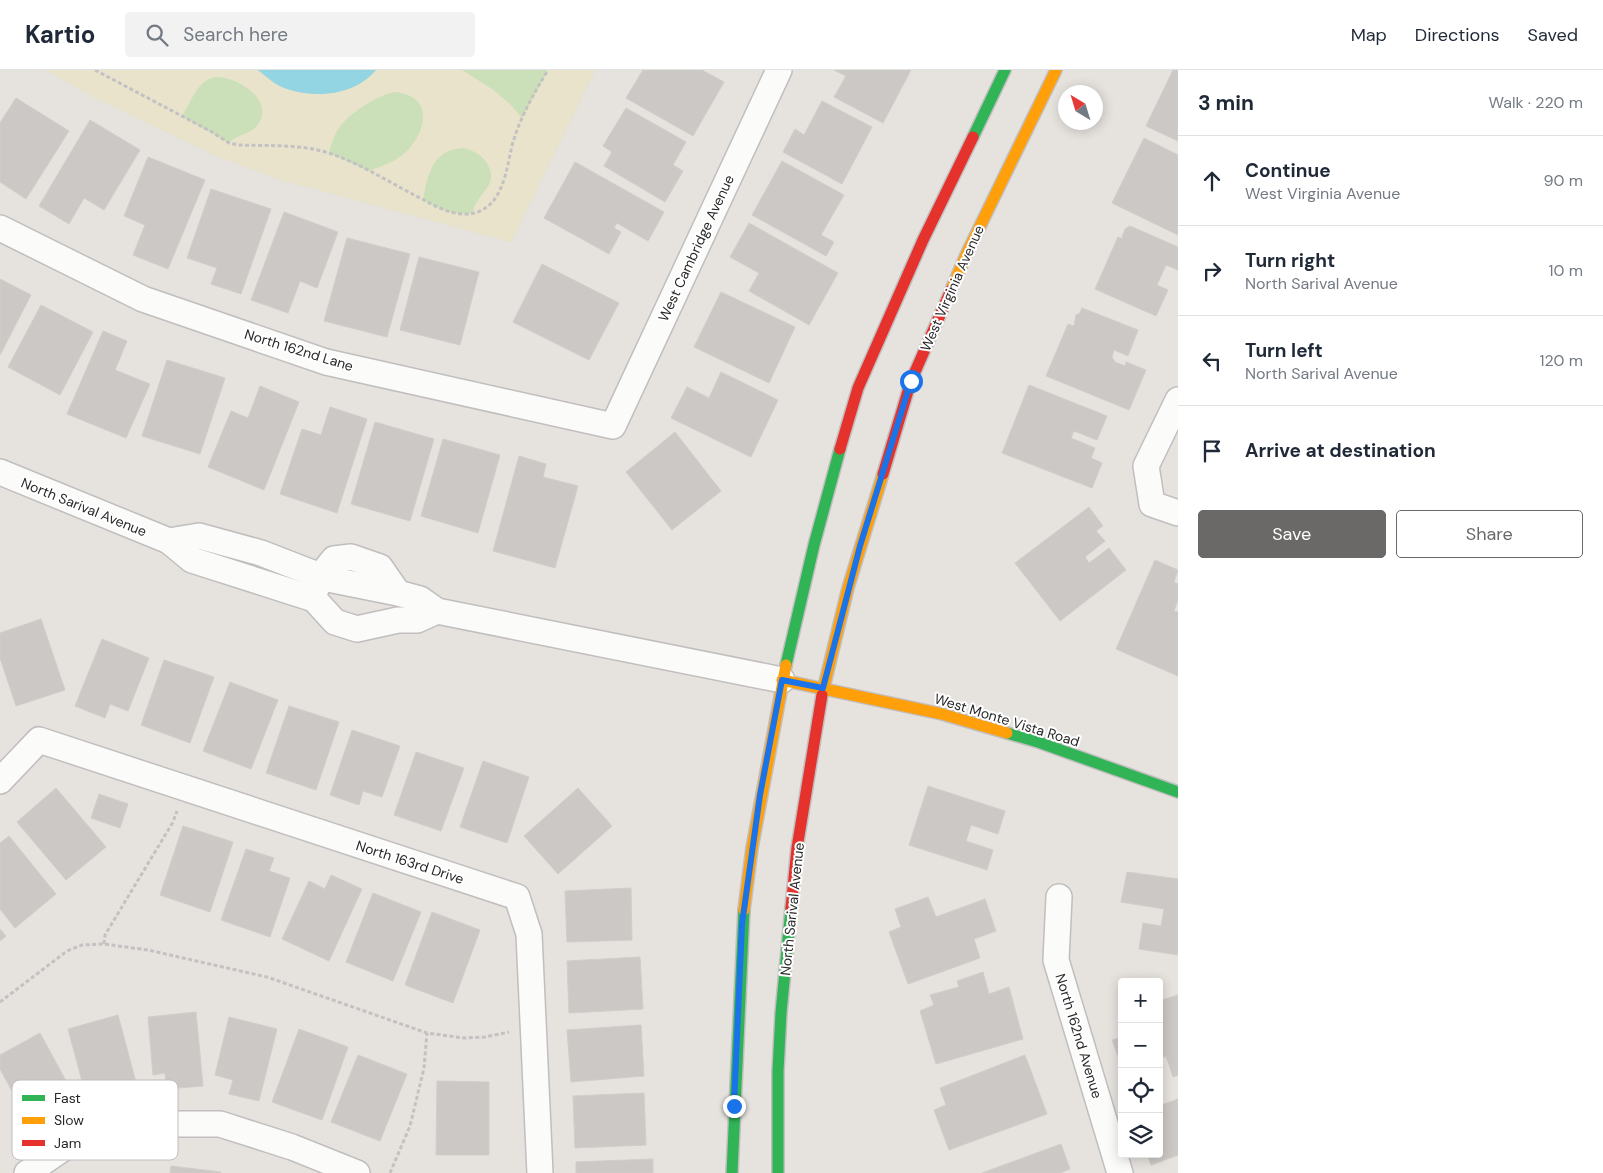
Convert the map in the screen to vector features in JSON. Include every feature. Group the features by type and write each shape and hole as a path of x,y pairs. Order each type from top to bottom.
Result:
{"main road":[{"path":"732,1173 742,924 759,804 782,680 829,488 858,388 923,240 1005,70"},
{"name":"West Virginia Avenue","path":"823,688 860,546 911,381 966,255 1056,70"},
{"path":"782,680 823,688"},
{"name":"West Monte Vista Road","path":"823,688 942,714 980,725 1038,742 1178,792"},
{"name":"North Sarival Avenue","path":"778,1173 778,1071 781,1013 797,848 823,688"}],"street":[{"name":"West Cambridge Avenue","path":"613,426 779,70"},
{"name":"North 162nd Lane","path":"0,228 143,299 326,362 613,426"},
{"path":"1178,400 1146,466 1152,504 1178,513"},
{"name":"North Sarival Avenue","path":"0,472 168,541 192,560 254,579 317,587"},
{"name":"North Sarival Avenue","path":"168,541 200,536 261,554 317,587 335,622 357,629 398,620 417,620 437,611"},
{"path":"254,579 261,554"},
{"path":"317,587 334,559 351,557 380,567 398,593 420,599 437,611 782,680"},
{"name":"North 163rd Drive","path":"0,781 39,740 517,897 529,934 540,1173"},
{"name":"North 162nd Avenue","path":"1059,897 1056,960 1120,1173"},
{"path":"178,1124 220,1124 292,1147 357,1173"},
{"path":"27,1173 46,1160"}],"path":[{"path":"95,70 198,124 229,143 295,147 329,153 370,171 434,205 452,212 473,214 488,206 500,190 513,142 522,118 548,70"},
{"path":"104,944 105,936 116,916 173,822 186,788"},
{"path":"0,1002 67,952 82,945 104,944 148,950 267,977 362,1012 427,1033 446,1037 478,1038 533,1028"},
{"path":"390,1173 410,1126 424,1068 427,1033"}],"green space":[{"path":"46,70 595,70 511,242 278,179 217,156 91,96"}],"sand":[{"path":"46,70 258,70 274,83 281,86 317,93 328,93 349,89 368,78 376,70 462,70 492,89 509,103 522,118 548,70 595,70 511,242 278,179 217,156 91,96","holes":["215,77 234,81 244,86 259,100 262,108 261,118 256,127 229,143 182,116 199,87","395,92 407,95 416,100 421,107 423,115 422,124 419,133 407,151 394,160 369,171 329,153 336,134 343,123 364,106","464,148 477,153 485,160 491,171 489,184 478,200 473,213 453,212 423,200 427,181 434,164 445,153 454,149"]}],"water":[{"path":"258,70 376,70 357,85 347,90 335,93 311,94 283,88"}],"building":[{"path":"643,70 702,70 724,82 693,136 626,98"},
{"path":"834,70 911,70 883,123 834,97 846,76"},
{"path":"1173,70 1178,70 1178,141 1146,126"},
{"path":"16,98 69,131 26,199 0,182 0,123"},
{"path":"822,101 872,127 842,184 783,152 795,129 804,135"},
{"path":"626,108 686,142 673,165 683,171 665,202 604,166 612,152 603,146"},
{"path":"90,120 140,150 104,210 84,198 69,224 39,206"},
{"path":"1144,138 1178,155 1178,235 1112,203"},
{"path":"148,157 205,180 168,269 133,255 145,225 124,216"},
{"path":"782,161 844,195 821,235 834,242 826,256 752,215"},
{"path":"575,162 664,212 648,241 617,223 614,228 621,232 609,254 544,218"},
{"path":"211,189 271,209 241,294 211,284 217,268 187,258"},
{"path":"284,212 338,232 317,288 300,281 288,313 251,300"},
{"path":"749,223 838,273 809,325 749,291 759,273 730,257"},
{"path":"1130,226 1178,247 1178,270 1166,265 1157,285 1168,290 1156,316 1095,289 1118,237 1123,239 1125,229"},
{"path":"347,238 410,254 387,337 324,321"},
{"path":"419,257 479,272 460,345 400,330"},
{"path":"542,264 619,303 589,360 513,322"},
{"path":"0,279 31,295 0,355"},
{"path":"721,292 795,327 769,383 694,347"},
{"path":"41,305 93,332 60,395 8,367"},
{"path":"1082,308 1138,330 1128,356 1114,350 1112,357 1115,362 1125,366 1126,362 1146,370 1129,410 1046,376 1068,324 1074,326 1076,315 1080,313"},
{"path":"103,331 127,341 115,370 150,384 126,438 67,414"},
{"path":"167,360 225,378 200,454 142,436"},
{"path":"721,372 778,400 751,457 671,418 687,387 709,398"},
{"path":"1029,385 1107,416 1097,440 1074,431 1071,438 1095,448 1091,458 1102,463 1092,488 1002,453"},
{"path":"260,386 299,402 264,490 208,467 231,411 248,418"},
{"path":"330,407 367,419 337,513 280,494 302,429 321,435"},
{"path":"375,422 434,439 410,521 351,504"},
{"path":"675,432 721,491 672,530 626,472"},
{"path":"443,439 500,455 478,533 421,516"},
{"path":"519,456 546,464 543,477 578,486 555,568 493,551"},
{"path":"1089,507 1103,526 1096,531 1105,541 1085,557 1089,563 1109,548 1126,570 1060,621 1015,563"},
{"path":"1155,560 1178,570 1174,582 1178,584 1178,600 1174,611 1178,612 1178,676 1116,649"},
{"path":"41,619 65,690 16,706 0,658 0,633"},
{"path":"102,639 149,658 128,711 110,704 105,718 75,706"},
{"path":"164,660 214,677 190,743 141,725"},
{"path":"230,682 278,700 251,769 203,751"},
{"path":"289,706 339,722 316,790 266,773"},
{"path":"352,730 400,746 382,797 363,791 359,805 330,795"},
{"path":"416,752 464,768 441,831 394,815"},
{"path":"483,761 529,777 507,843 460,827"},
{"path":"928,786 1005,811 998,834 971,825 966,841 993,850 987,870 909,845"},
{"path":"56,788 106,847 66,880 17,822"},
{"path":"578,788 612,826 558,874 524,836"},
{"path":"99,794 128,804 120,828 91,818"},
{"path":"183,826 233,842 210,912 160,895"},
{"path":"9,836 56,894 15,928 0,909 0,843"},
{"path":"246,849 274,858 269,871 290,878 270,937 221,920"},
{"path":"1127,872 1178,879 1178,955 1139,949 1143,923 1161,926 1164,909 1121,902"},
{"path":"331,875 362,889 329,961 282,939 309,881 325,889"},
{"path":"631,888 632,940 567,942 565,891"},
{"path":"373,893 421,912 393,981 346,962"},
{"path":"928,897 936,917 985,899 996,931 974,939 980,958 908,984 889,932 901,927 895,909"},
{"path":"432,912 480,930 453,1003 405,985"},
{"path":"0,929 6,936 0,941"},
{"path":"640,957 643,1009 569,1013 567,961"},
{"path":"983,972 989,994 1009,987 1023,1039 936,1064 920,1011 934,1005 930,995 959,987 957,981"},
{"path":"1178,995 1178,1075 1173,1077 1166,1056 1163,1057 1163,1000"},
{"path":"196,1012 203,1086 178,1088 178,1080 165,1080 165,1073 153,1075 148,1017"},
{"path":"118,1015 135,1080 82,1080 68,1029"},
{"path":"229,1017 277,1029 259,1101 229,1094 233,1080 215,1075"},
{"path":"641,1025 644,1076 571,1082 567,1030"},
{"path":"299,1029 348,1047 322,1120 272,1102"},
{"path":"40,1033 66,1080 12,1080 12,1091 0,1069 0,1055"},
{"path":"1118,1038 1118,1056 1112,1040"},
{"path":"358,1055 407,1074 380,1141 331,1122"},
{"path":"1025,1055 1047,1114 949,1150 934,1110 946,1105 940,1088"},
{"path":"437,1081 489,1082 489,1155 436,1155"},
{"path":"644,1093 646,1145 575,1148 573,1096"},
{"path":"1178,1099 1178,1155 1151,1165 1148,1158 1163,1158 1163,1105"},
{"path":"1061,1144 1070,1169 1060,1173 982,1173"},
{"path":"653,1159 653,1173 576,1173 576,1162"},
{"path":"171,1166 221,1172 221,1173 170,1173"}],"traffic: fast":[{"path":"973,137 1005,70"},
{"path":"786,665 814,545 840,449"},
{"path":"1007,733 1038,742 1178,792"},
{"path":"778,1173 778,1071 781,1013 791,908"},
{"path":"732,1173 744,910"}],"traffic: slow":[{"path":"951,290 966,255 1056,70"},
{"path":"822,695 848,588 883,474"},
{"path":"744,910 752,848 786,665"},
{"path":"782,680 942,714 1007,733"}],"traffic: jam":[{"path":"840,449 858,388 923,240 973,137"},
{"path":"883,474 911,381 951,290"},
{"path":"791,908 797,848 822,695"}],"route":[{"path":"734,1106 742,924 760,795 782,680 823,688 860,546 911,381"}]}
